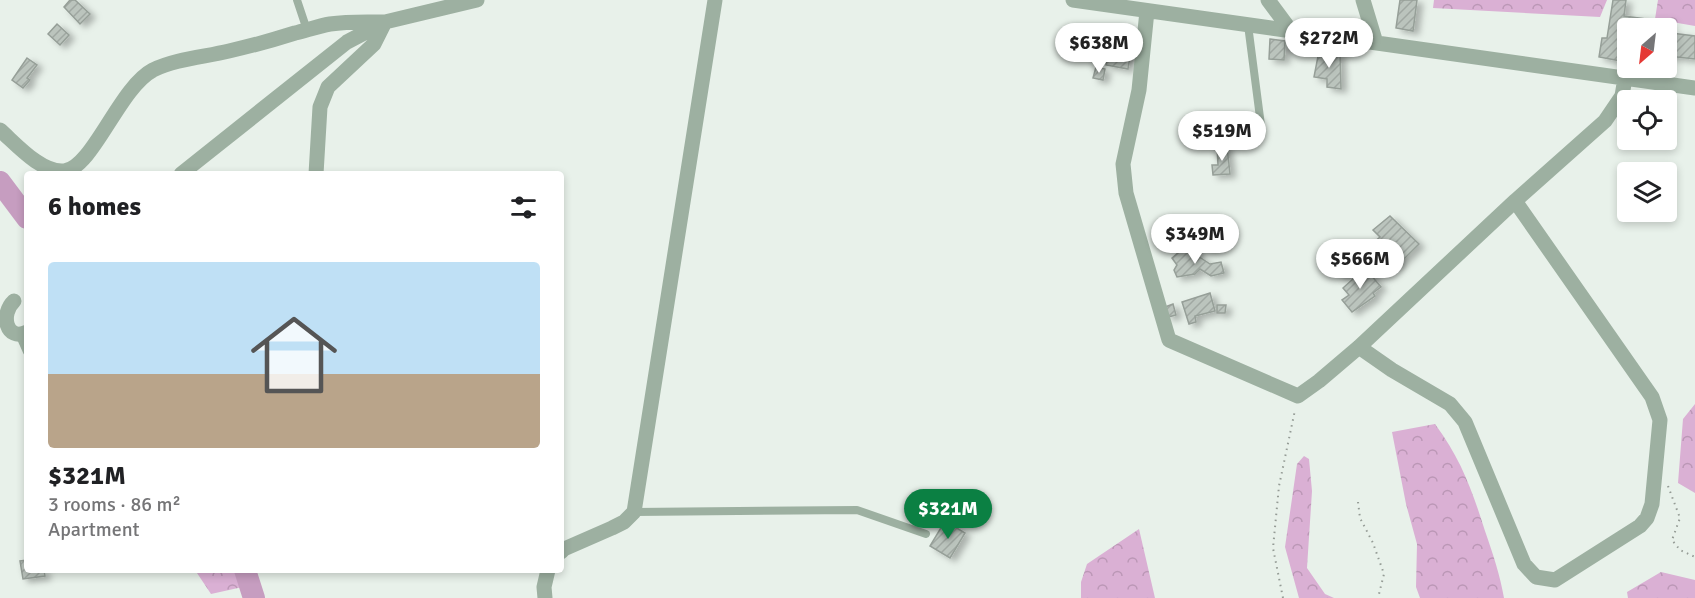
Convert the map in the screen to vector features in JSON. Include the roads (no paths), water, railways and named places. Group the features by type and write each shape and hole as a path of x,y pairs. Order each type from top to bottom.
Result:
{"street":[{"path":"185,171 347,42 385,22 477,0"},
{"path":"564,549 624,522 633,512 715,0"},
{"path":"1073,0 1617,77"},
{"path":"1268,0 1291,31"},
{"path":"1363,0 1376,43"},
{"path":"1147,11 1139,90 1123,165 1126,194 1169,340 1298,396 1359,347 1515,201 1605,121 1622,96 1625,78 1695,88"},
{"path":"0,130 38,163 55,170 65,171 85,159 135,84 153,70 328,24 351,21 385,22"},
{"path":"316,171 320,107 328,87 374,44 385,22"},
{"path":"1359,347 1392,370 1450,404 1466,422 1524,564 1536,577 1555,580 1640,526 1647,518 1652,504 1660,420 1652,397 1515,201"},
{"path":"13,331 2,320 3,312 7,305 18,299"},
{"path":"545,598 544,587 547,573"}],"lane":[{"path":"297,0 307,30"},
{"path":"1248,25 1262,133"},
{"path":"13,331 24,348"},
{"path":"633,512 857,510 926,534"}],"waterway":[{"path":"0,182 24,214"},
{"path":"246,573 254,598"}]}
